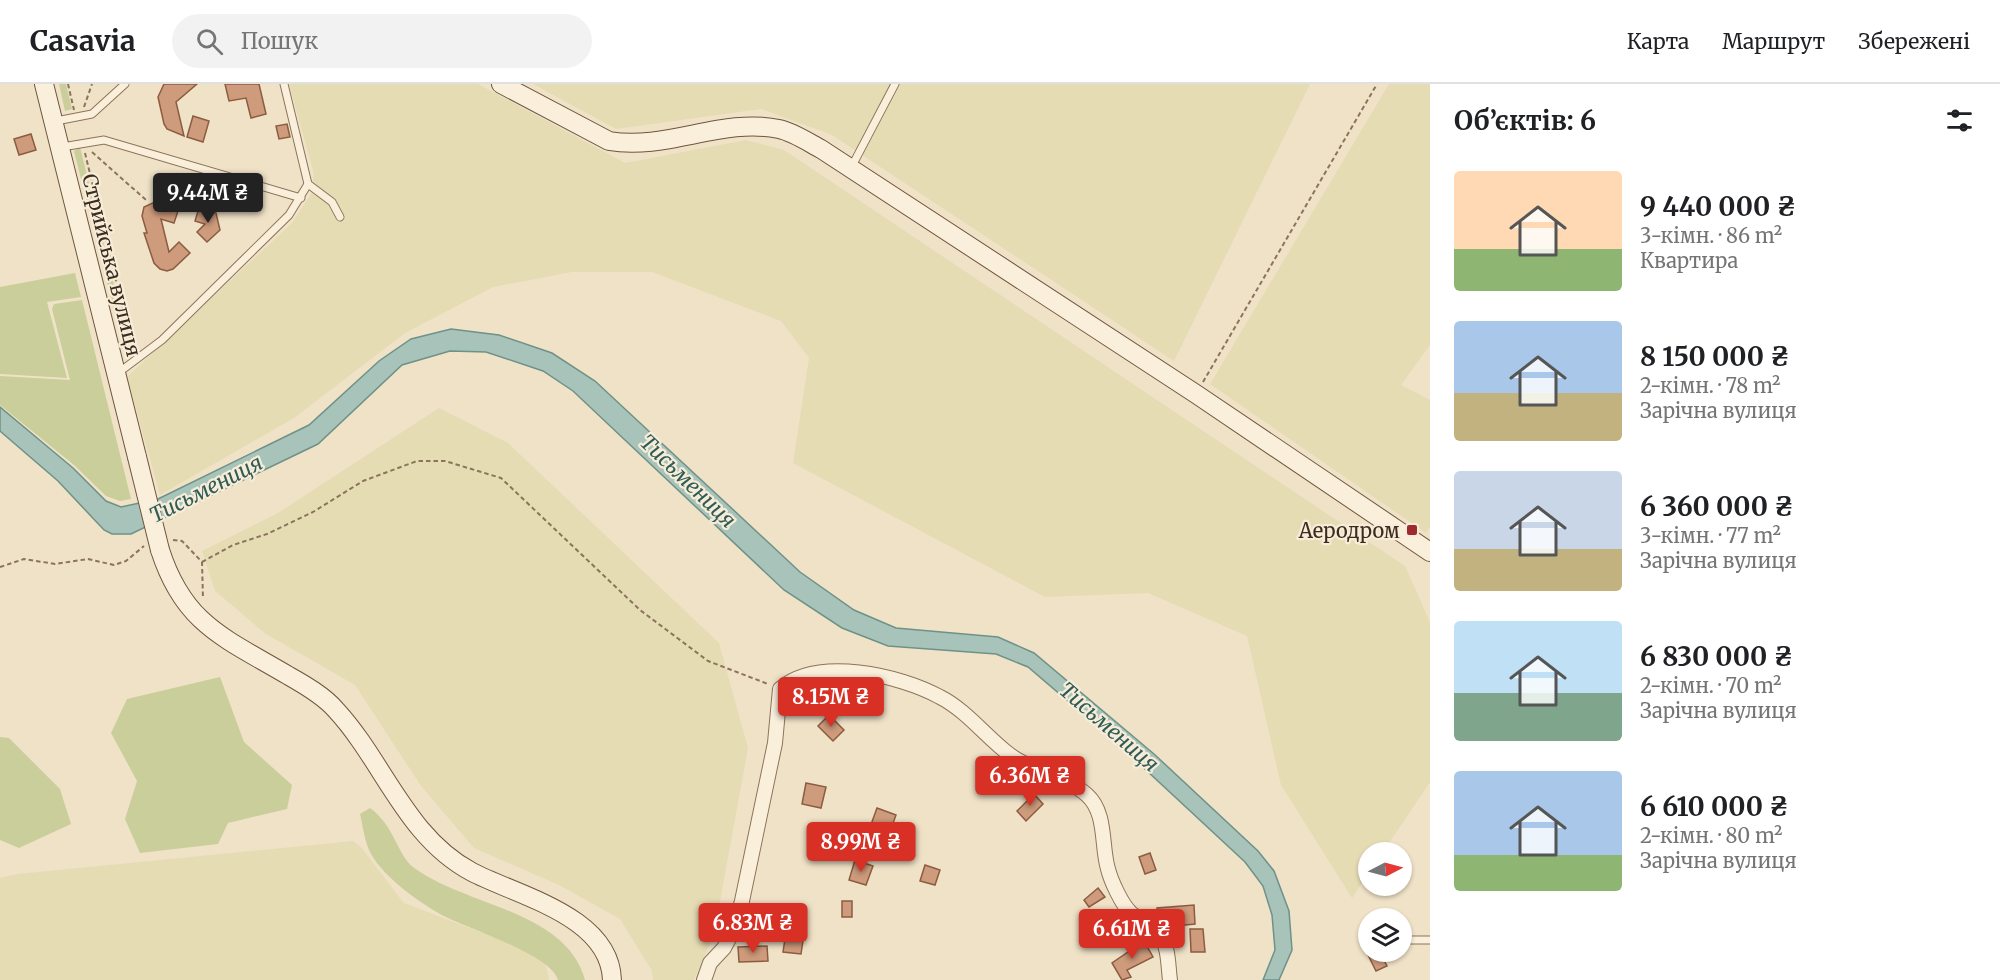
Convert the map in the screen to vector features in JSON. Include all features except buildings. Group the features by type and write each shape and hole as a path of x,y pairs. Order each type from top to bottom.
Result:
{"main road":[{"name":"Стрийська вулиця","path":"44,84 160,544 170,579 184,604 202,622 295,680 334,708 357,734 401,805 424,834 471,871 564,913 584,928 606,955 612,980"},
{"path":"501,84 609,141 626,144 662,141 735,127 761,126 782,129 821,149 1196,394 1430,552"}],"street":[{"path":"704,980 710,963 724,948 734,928 742,901 775,742 780,689 791,679 825,671 869,674 912,685 942,697 1011,756 1066,782 1089,796 1104,834 1108,869 1128,911 1160,936 1166,950 1170,980"}],"lane":[{"path":"53,121 92,114 124,84"},
{"path":"284,84 308,184 332,202 340,217"},
{"path":"850,168 895,84"},
{"path":"59,147 104,140 301,198"},
{"path":"117,375 170,332 289,215 308,184"},
{"path":"1412,939 1430,940"}],"path":[{"path":"68,84 78,116"},
{"path":"78,116 92,84"},
{"path":"1196,394 1377,84"},
{"path":"82,143 146,200"},
{"path":"82,143 135,360"},
{"path":"202,562 233,545 267,534 313,512 363,481 417,461 445,461 501,478 640,610 708,661 780,689"},
{"path":"0,567 24,559 55,564 88,559 114,565 160,544 182,541 202,562 202,622"}],"shaded area":[{"path":"289,84 478,84 625,163 746,140 784,150 1405,566 1430,622 1430,782 1390,842 1358,842 1358,889 1352,898 1281,785 1247,636 1148,593 1045,597 793,463 809,358 781,321 652,272 572,272 493,287 405,333 294,418 160,495 127,377 292,223 311,194 314,174"},
{"path":"533,84 1310,84 1174,361 832,135 761,109 616,129"},
{"path":"1389,84 1430,84 1430,345 1401,385 1430,400 1430,527 1426,533 1210,384"},
{"path":"439,408 508,443 719,643 748,748 714,934 694,980 653,980 652,971 620,919 559,885 474,848 421,786 355,685 266,634 215,591 202,551 278,513"},
{"path":"353,841 361,847 404,903 544,956 549,980 0,980 0,878 18,874"}],"green space":[{"path":"59,84 66,84 72,109 65,111"},
{"path":"80,147 130,350 124,350 74,151"},
{"path":"75,273 81,297 47,302 67,378 0,374 0,287"},
{"path":"82,300 131,499 120,501 106,496 74,465 0,405 0,376 70,380 52,309 54,304"},
{"path":"220,677 244,742 292,785 287,809 228,823 218,844 140,853 125,819 137,781 111,733 127,699"},
{"path":"0,737 9,738 60,789 71,824 19,848 0,840"},
{"path":"370,808 385,823 403,855 413,867 434,880 536,924 557,938 574,957 585,980 558,980 552,970 524,951 440,914 402,888 384,872 369,850 360,814"}],"water":[{"name":"Тисьмениця","path":"451,329 499,335 552,353 595,381 800,572 854,610 896,628 998,637 1034,653 1154,754 1258,851 1274,871 1289,911 1292,950 1279,980 1263,980 1275,950 1272,915 1263,886 1245,862 1118,744 1028,667 996,654 888,646 842,628 784,590 573,391 543,371 486,352 450,351 402,365 318,444 131,534 112,534 104,530 58,481 0,431 0,407 73,468 106,501 121,507 158,499 309,425 379,361 411,339"}],"place":[{"name":"Аеродром","path":"1412,530"}]}
